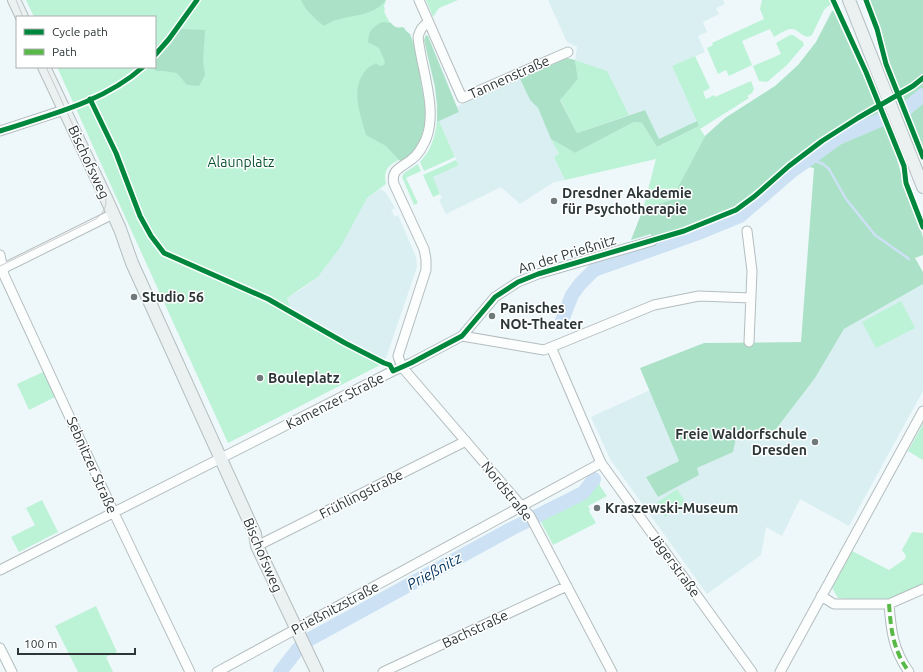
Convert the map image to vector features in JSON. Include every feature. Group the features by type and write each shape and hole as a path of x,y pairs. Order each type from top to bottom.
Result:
{"street":[{"path":"14,0 22,16"},
{"name":"Tannenstraße","path":"419,0 462,98 568,52"},
{"path":"849,0 923,187"},
{"path":"402,367 398,356 426,270 426,259 424,249 394,184 394,176 398,168 411,160 422,149 429,127 430,108 418,37 419,30 428,23"},
{"name":"Bischofsweg","path":"44,68 113,214 132,262 222,458 255,534 257,546 317,672"},
{"path":"0,131 64,110"},
{"path":"1,269 113,214"},
{"path":"747,232 752,271 749,342"},
{"name":"An der Prießnitz","path":"462,336 495,297 518,282 538,274 652,241"},
{"name":"Sebnitzer Straße","path":"0,256 1,269 114,513 190,672"},
{"path":"462,336 544,350 654,305 699,296 751,298"},
{"name":"Kamenzer Straße","path":"0,570 462,336"},
{"name":"Jägerstraße","path":"551,347 601,463 752,672"},
{"name":"Nordstraße","path":"402,367 532,519 612,672"},
{"path":"780,672 923,411"},
{"name":"Frühlingstraße","path":"257,546 466,441"},
{"name":"Prießnitzstraße","path":"217,672 601,463"},
{"name":"Bachstraße","path":"383,672 567,586"},
{"path":"821,596 834,604 889,604 923,588"},
{"path":"889,604 892,633 896,649 908,672"},
{"path":"0,648 12,672"}],"shaded area":[{"path":"548,0 723,0 725,4 716,8 719,14 703,22 707,32 698,36 705,52 672,66 697,121 659,140 645,110 629,115 607,72 575,60 577,47 567,42"},
{"path":"520,79 530,100 538,108 559,155 554,157 565,180 554,182 520,204 501,187 446,214 439,200 442,198 432,177 459,165 439,121 459,112 457,107 464,102"},
{"path":"380,189 386,193 395,208 391,210 395,217 398,215 416,257 417,267 385,361 291,309 287,298 318,277 327,265 367,198"},
{"name":"Freie Waldorfschule Dresden","path":"923,284 923,391 849,526 800,499 782,536 766,527 761,555 707,594 610,459 591,417 650,390 679,461 646,477 658,497 697,468 732,452 736,438 773,433 815,378 844,329"}],"green space":[{"name":"Alaunplatz","path":"26,0 386,0 384,11 388,20 393,26 399,28 403,27 410,34 414,43 425,108 422,134 410,152 388,168 385,177 386,184 367,198 341,246 318,277 287,298 291,309 385,361 384,363 228,443 57,68 156,68 156,16 34,16"},
{"path":"301,0 386,0 381,5 369,12 334,20 324,26 305,8"},
{"path":"426,0 458,0 439,8 433,17"},
{"path":"762,0 831,0 832,4 824,10 812,35 806,37 795,30 790,29 774,37 770,29 742,41 752,65 729,76 726,70 718,74 707,48 713,45 712,43 764,19 760,9"},
{"path":"868,0 923,0 923,148 897,159 904,184 923,237 923,255 915,258 923,272 923,284 844,329 815,378 773,433 736,438 733,452 697,468 699,475 658,497 646,477 679,461 640,368 704,343 801,342 814,168 804,166 739,221 654,252 651,234 631,240 643,209 671,200 705,136 725,118 775,86 798,65 816,42 832,11 834,11 866,82 892,72 880,30"},
{"path":"382,22 391,23 398,28 403,27 410,34 416,55 425,103 425,123 421,138 413,152 402,163 386,146 366,135 359,110 357,93 361,77 369,67 376,63 381,66 384,65 385,62 379,48 368,42 369,35 372,30"},
{"path":"180,29 205,30 203,62 205,75 199,86 187,85 177,73 156,71 154,68 156,68 156,57"},
{"path":"426,35 428,36 459,112 437,122 435,87 424,40"},
{"path":"790,35 793,35 803,42 804,45 787,65 767,82 759,81 753,66 781,54 776,43"},
{"path":"695,56 710,88 703,92 706,99 714,95 715,97 751,81 754,89 752,93 747,96 749,98 700,129 705,136 671,200 643,209 656,159 565,180 554,157 559,154 551,139 575,153 634,122 642,123 657,147 699,126 672,66"},
{"path":"567,58 575,60 578,79 560,100 577,133 645,110 659,139 697,121 699,126 657,147 642,123 634,122 575,153 551,139 538,108 530,100 520,79"},
{"path":"575,60 607,71 629,115 577,133 560,99 578,79"},
{"path":"439,121 455,157 424,171 420,162 430,148 437,122"},
{"path":"456,160 459,165 433,177 440,194 433,197 423,175"},
{"path":"418,164 421,171 406,178 418,203 414,205 402,177 404,173"},
{"path":"901,301 915,328 876,348 862,322"},
{"path":"43,372 55,397 29,410 17,384"},
{"path":"923,424 923,460 908,451"},
{"path":"597,480 599,480 600,486 607,496 588,506 589,511 596,523 553,545 540,520 586,496"},
{"path":"677,489 686,503 665,517 655,504"},
{"path":"42,500 58,532 19,552 11,537 35,525 26,508"},
{"path":"912,532 923,533 923,584 902,595 882,600 838,598 832,588 852,551 889,570 905,559 906,556 902,550"},
{"path":"96,606 117,652 106,657 113,672 78,672 55,626"}],"waterway":[{"name":"Prießnitz","path":"561,323 572,295 580,284 594,270 696,234 740,216 792,171 838,138 906,109 923,95"},
{"path":"806,160 823,164 829,169 846,199 875,235 909,259"},
{"name":"Prießnitz","path":"280,672 298,649 310,639 511,529 583,493 594,479"}],"tram line":[{"path":"16,0 23,16"},
{"path":"0,266 96,219 104,210 106,203 104,192 46,68"}],"marked path":[{"path":"889,604 896,648 909,672"}],"cycle path":[{"path":"156,54 169,39 197,0"},
{"path":"833,0 866,72 904,166 906,183 923,227"},
{"path":"866,0 877,29 886,64 923,157"},
{"path":"0,131 56,113 94,98 111,90 142,68"},
{"path":"90,99 116,153 140,216 151,236 164,253 268,299 345,343 390,365 393,371 462,336 495,297 518,282 538,274 684,231 736,210 822,141 913,86 923,78"}],"place":[{"name":"Dresdner Akademie für Psychotherapie","path":"554,201"},
{"name":"Studio 56","path":"134,297"},
{"name":"Panisches NOt-Theater","path":"492,316"},
{"name":"Bouleplatz","path":"260,378"},
{"name":"Freie Waldorfschule Dresden","path":"815,442"},
{"name":"Kraszewski-Museum","path":"597,508"}]}
